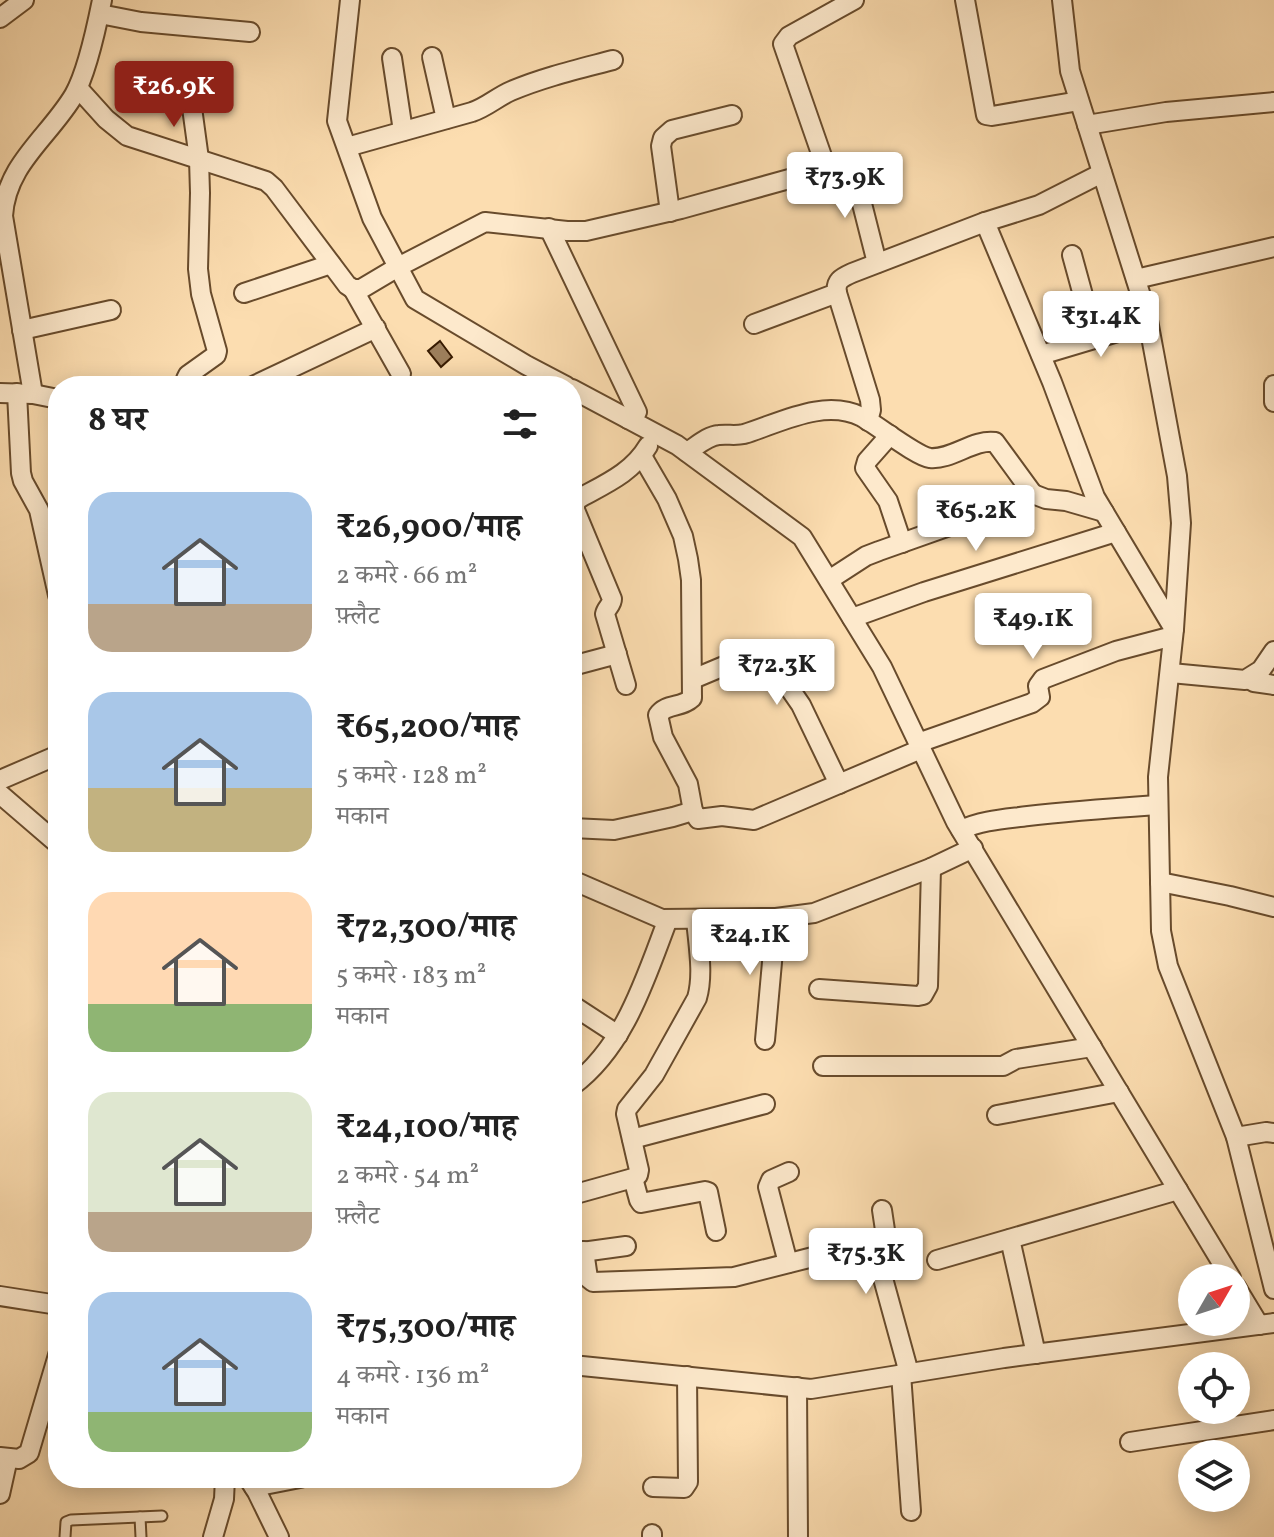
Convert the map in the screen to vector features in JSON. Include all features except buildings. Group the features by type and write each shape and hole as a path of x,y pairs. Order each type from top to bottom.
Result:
{"street":[{"path":"0,18 24,0"},
{"path":"350,0 337,121 372,218 415,299 547,376"},
{"path":"823,167 824,162 783,44 789,36 854,0"},
{"path":"965,0 986,115 1079,101"},
{"path":"1062,0 1070,71 1148,323 1177,476 1181,523 1171,673 1158,777 1161,931 1168,966 1236,1137 1269,1251 1274,1289"},
{"path":"48,550 39,510 21,473 17,393 22,330 8,294 3,235 3,202 11,180 78,88 101,7 141,22 250,32"},
{"path":"432,57 446,119"},
{"path":"392,58 403,131"},
{"path":"347,147 481,109 508,92 532,83 613,60"},
{"path":"78,88 106,119 127,136 266,181 274,188 353,289 401,374"},
{"path":"188,376 216,355 217,351 201,294 198,269 199,159 190,93"},
{"path":"1087,125 1166,112 1274,102"},
{"path":"670,212 661,146 663,138 672,130 732,115"},
{"path":"0,163 20,165"},
{"path":"353,289 361,289 485,222 586,231 670,212 823,167 856,180 877,263"},
{"path":"868,421 870,400 837,293 836,286 841,278 985,222 1039,205 1102,173"},
{"path":"985,222 1041,355 1095,497 1174,633"},
{"path":"549,228 637,412 628,419"},
{"path":"1136,279 1274,247"},
{"path":"1072,255 1095,339"},
{"path":"244,293 331,264"},
{"path":"754,324 837,293"},
{"path":"22,330 111,310"},
{"path":"1041,355 1148,323"},
{"path":"274,376 376,328"},
{"path":"1274,385 1274,402"},
{"path":"17,393 48,398"},
{"path":"582,394 687,452 802,537 882,667 961,830 1223,1264"},
{"path":"687,452 715,436 738,435 784,419 833,409 868,421 924,457 939,458 984,442 995,442 1033,494 1104,512"},
{"path":"582,497 620,477 642,456 656,434"},
{"path":"890,435 865,465 892,510 902,543"},
{"path":"642,456 667,499 683,536 688,559 692,698 664,708 658,715 663,737 688,784 693,811 698,819 722,816 754,820 920,746 1032,703 1040,697 1038,686 1043,679 1174,633"},
{"path":"829,580 866,556 1033,494"},
{"path":"582,527 612,599 605,614 626,685"},
{"path":"852,618 924,592 1116,532"},
{"path":"1171,673 1245,680 1261,670 1274,651"},
{"path":"693,679 755,653 768,657 801,705 839,784"},
{"path":"582,663 617,654"},
{"path":"1249,679 1274,685"},
{"path":"0,780 48,759"},
{"path":"0,794 48,835"},
{"path":"961,830 987,821 1066,811 1158,805"},
{"path":"582,828 614,830 693,811"},
{"path":"582,884 662,919 776,918 814,913 931,868 973,848"},
{"path":"819,989 923,995 928,986 931,868"},
{"path":"1160,882 1274,907"},
{"path":"765,1040 776,918"},
{"path":"582,1074 602,1058 618,1035 641,989 668,919"},
{"path":"582,1192 638,1175 627,1109 654,1075 692,1010 700,989 696,919"},
{"path":"582,1012 618,1035"},
{"path":"823,1066 1003,1066 1016,1059 1092,1047"},
{"path":"997,1115 1119,1092"},
{"path":"632,1139 765,1104"},
{"path":"1236,1137 1274,1133"},
{"path":"788,1263 768,1187 771,1180 789,1172"},
{"path":"633,1178 641,1203 708,1192 716,1231"},
{"path":"937,1260 1178,1190"},
{"path":"882,1210 889,1257 881,1271 905,1374 911,1511"},
{"path":"1010,1239 1036,1354"},
{"path":"582,1252 626,1246"},
{"path":"582,1262 588,1278 593,1282 734,1277 813,1257"},
{"path":"0,1296 48,1303"},
{"path":"1250,1304 1266,1324"},
{"path":"582,1366 811,1389 1036,1354 1266,1324"},
{"path":"653,1487 686,1486 687,1376"},
{"path":"797,1387 798,1537"},
{"path":"0,1494 4,1458 19,1459 29,1453 48,1389"},
{"path":"1130,1442 1274,1420"},
{"path":"213,1537 225,1488"},
{"path":"254,1488 279,1537"}],"lane":[{"path":"65,1537 64,1527 71,1520 162,1516"},
{"path":"140,1517 141,1537"}]}
